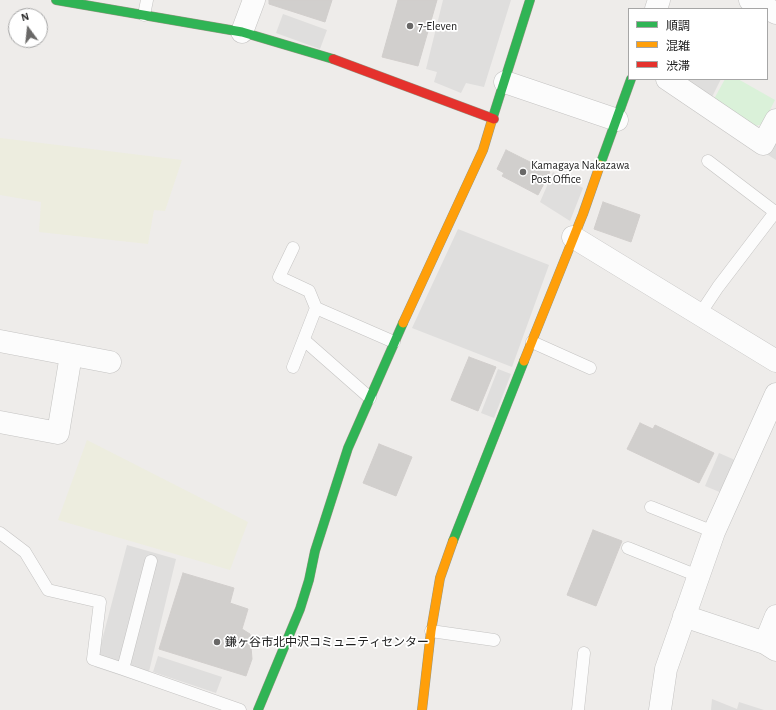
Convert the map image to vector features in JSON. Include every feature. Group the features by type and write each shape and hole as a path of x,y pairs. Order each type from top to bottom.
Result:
{"street":[{"path":"56,0 85,3 242,32 324,56 494,119"},
{"path":"242,32 254,0"},
{"path":"258,710 300,609 316,550 348,448 394,342 483,150 494,119 530,0"},
{"path":"750,0 766,8"},
{"path":"422,710 431,631 440,578 449,550 583,214 631,80"},
{"path":"668,80 763,144 776,120"},
{"path":"505,82 617,120"},
{"path":"573,237 776,361"},
{"path":"0,342 110,362"},
{"path":"0,422 66,435 71,355"},
{"path":"660,710 666,669 714,532 776,394"},
{"path":"684,616 771,647 776,616"}],"lane":[{"path":"144,15 147,0"},
{"path":"700,314 718,287 775,212 708,161"},
{"path":"293,248 279,278 309,291 316,308 293,367"},
{"path":"316,308 394,342"},
{"path":"304,340 370,398"},
{"path":"532,342 590,368"},
{"path":"651,507 714,532"},
{"path":"0,533 25,552 48,590 100,602 93,659 240,710"},
{"path":"628,548 698,576"},
{"path":"123,669 151,561"},
{"path":"431,631 494,640"},
{"path":"578,710 584,653"}],"shaded area":[{"path":"443,0 511,0 484,87 466,83 461,93 434,82 437,72 426,69"},
{"path":"283,14 327,30 320,49 276,33"},
{"path":"686,80 720,80 712,97"},
{"path":"776,133 776,160 765,153"},
{"path":"0,138 182,160 165,211 154,210 148,244 39,232 41,202 0,195"},
{"path":"553,172 583,188 570,221 540,202"},
{"path":"458,229 549,265 512,367 412,328"},
{"path":"498,369 511,374 494,418 481,413"},
{"path":"87,440 248,522 230,570 58,520"},
{"path":"719,453 735,460 722,493 705,486"},
{"path":"127,545 176,559 146,684 95,667"},
{"path":"158,656 222,677 216,693 153,672"},
{"path":"712,699 737,709 739,702 764,710 711,710"}],"green space":[{"path":"724,80 740,80 775,100 763,124 752,127 714,99"}],"building":[{"path":"269,0 332,0 325,22 269,4"},
{"path":"398,0 437,0 418,66 382,57"},
{"path":"506,150 550,172 538,195 502,176 504,173 497,169"},
{"path":"603,202 640,215 631,242 594,229"},
{"path":"469,357 496,367 478,411 451,400"},
{"path":"640,423 653,429 655,425 714,453 699,483 627,449"},
{"path":"379,444 412,457 396,496 363,483"},
{"path":"593,530 622,541 596,606 567,595"},
{"path":"183,573 234,588 230,603 248,609 242,629 250,634 252,659 246,676 159,649"}],"traffic: fast":[{"path":"56,0 242,32 333,59"},
{"path":"492,120 530,0"},
{"path":"600,165 631,80"},
{"path":"258,710 300,609 309,580 315,551 348,448 403,323"},
{"path":"453,541 524,361"}],"traffic: slow":[{"path":"403,323 483,150 492,120"},
{"path":"524,361 583,214 600,165"},
{"path":"422,710 431,631 440,578 453,541"}],"traffic: jam":[{"path":"333,59 494,119"}],"place":[{"name":"7-Eleven","path":"410,26"},
{"name":"Kamagaya Nakazawa Post Office","path":"523,172"},
{"name":"鎌ヶ谷市北中沢コミュニティセンター","path":"217,642"}]}
